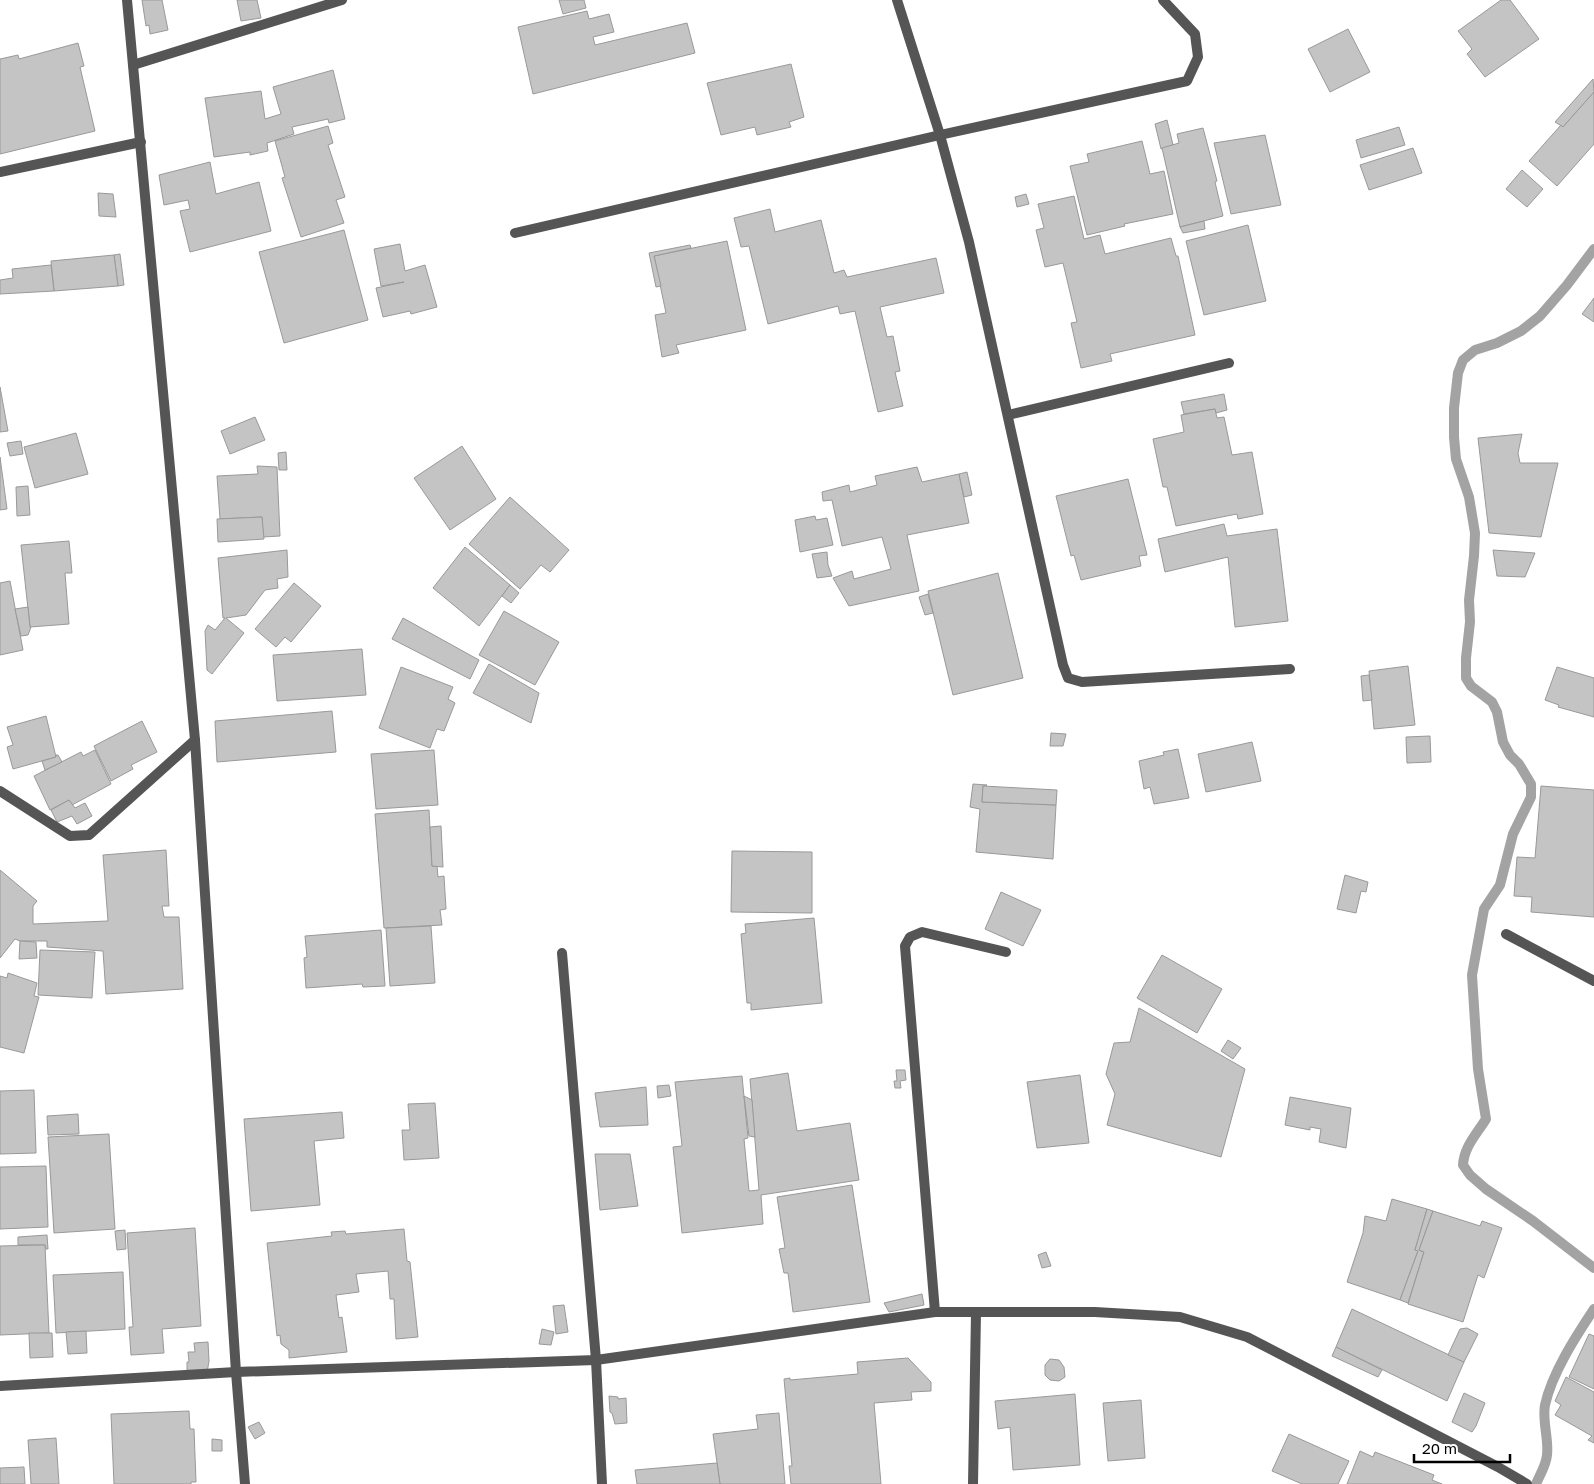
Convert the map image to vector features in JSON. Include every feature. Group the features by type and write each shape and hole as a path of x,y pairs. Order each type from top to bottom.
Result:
{"street":[{"path":"127,0 195,740 245,1484"},
{"path":"134,65 342,0"},
{"path":"897,0 940,135 969,242 1062,665 1068,678 1082,682 1290,669"},
{"path":"515,233 940,135 1187,81 1198,57 1195,34 1163,0"},
{"path":"0,172 141,142"},
{"path":"1008,415 1229,363"},
{"path":"0,791 70,836 89,835 195,740"},
{"path":"935,1312 905,946 910,937 922,932 1006,952"},
{"path":"1506,934 1594,981"},
{"path":"562,953 596,1360 602,1484"},
{"path":"0,1386 236,1372 596,1360 935,1312 1095,1312 1180,1317 1247,1336 1527,1484"},
{"path":"973,1484 976,1313"}],"building":[{"path":"142,0 162,0 168,30 150,34 149,25 146,26"},
{"path":"237,0 257,0 261,18 241,21"},
{"path":"559,0 584,0 586,8 563,14"},
{"path":"1501,0 1510,0 1539,39 1485,77 1467,54 1472,49 1458,31"},
{"path":"587,11 589,19 609,14 614,32 593,37 595,45 687,23 695,53 533,94 518,27"},
{"path":"1348,29 1370,72 1330,92 1308,49"},
{"path":"78,43 84,66 80,67 95,131 0,154 0,59 18,55 19,59"},
{"path":"791,64 804,117 789,122 791,127 757,135 755,127 721,135 707,83"},
{"path":"333,70 345,119 329,123 328,119 292,127 294,134 267,143 268,151 250,155 250,152 214,157 205,98 261,91 265,119 281,114 273,87"},
{"path":"1593,79 1594,92 1563,127 1555,122"},
{"path":"1594,92 1594,144 1557,186 1529,161"},
{"path":"1167,120 1173,145 1161,149 1155,124"},
{"path":"328,126 333,143 328,145 345,197 336,200 344,223 301,237 282,178 285,177 275,141"},
{"path":"1399,127 1405,145 1361,158 1356,140"},
{"path":"1203,128 1217,181 1215,182 1223,216 1180,227 1162,148 1179,143 1177,134"},
{"path":"1265,135 1281,205 1231,214 1214,143"},
{"path":"1142,141 1150,174 1164,171 1173,214 1124,224 1125,226 1087,235 1070,166 1089,162 1087,154"},
{"path":"1413,148 1422,173 1369,190 1360,165"},
{"path":"210,162 216,194 259,182 271,231 190,252 180,211 190,209 188,200 164,205 159,175"},
{"path":"1522,170 1543,189 1527,207 1506,189"},
{"path":"98,193 113,194 116,217 99,216"},
{"path":"1026,194 1029,204 1017,207 1015,197"},
{"path":"1074,196 1084,239 1100,235 1105,254 1171,238 1176,256 1178,256 1195,335 1110,354 1112,361 1081,368 1071,323 1077,322 1063,263 1045,267 1036,230 1044,228 1038,204"},
{"path":"770,209 775,232 821,220 834,273 844,270 847,277 936,258 944,293 880,307 887,337 893,336 900,371 895,372 903,406 878,412 855,311 840,314 838,306 768,324 749,246 741,247 734,218"},
{"path":"1204,221 1205,229 1183,233 1180,227"},
{"path":"1248,225 1266,301 1204,315 1186,241"},
{"path":"344,230 368,320 284,343 259,252"},
{"path":"727,241 746,330 676,345 679,353 662,357 655,315 666,313 654,256"},
{"path":"400,244 405,271 425,265 437,307 411,314 410,311 383,317 376,288 404,282 381,286 374,249"},
{"path":"690,245 691,248 654,256 661,286 656,287 649,253"},
{"path":"120,254 124,285 118,286 114,255"},
{"path":"114,255 118,286 54,291 51,261"},
{"path":"51,265 54,291 0,294 0,280 13,278 12,269"},
{"path":"1594,298 1594,322 1582,314"},
{"path":"0,387 8,431 0,432"},
{"path":"1224,394 1227,410 1216,413 1215,409 1184,414 1181,402"},
{"path":"1215,409 1217,418 1224,417 1232,455 1252,452 1263,514 1238,519 1237,514 1176,526 1167,487 1163,487 1153,439 1184,432 1181,415"},
{"path":"255,417 265,440 230,454 221,431"},
{"path":"76,433 88,474 35,488 24,447"},
{"path":"1522,434 1518,453 1520,463 1558,463 1541,537 1489,533 1478,438"},
{"path":"21,441 23,454 10,456 7,443"},
{"path":"462,446 496,499 450,530 414,478"},
{"path":"286,452 287,470 279,470 278,453"},
{"path":"0,457 7,509 0,510"},
{"path":"257,466 277,467 280,536 263,537 262,517 220,519 217,476 258,474"},
{"path":"917,467 922,482 959,474 969,523 907,535 919,591 849,606 833,578 852,571 854,579 891,569 882,537 842,546 832,500 823,501 822,492 849,485 850,492 877,485 875,476"},
{"path":"967,472 972,495 964,497 959,474"},
{"path":"1128,479 1147,555 1139,556 1141,566 1081,580 1074,555 1071,556 1056,496"},
{"path":"28,486 30,515 17,516 16,487"},
{"path":"510,497 569,550 550,572 541,565 520,589 469,544"},
{"path":"815,516 816,520 827,518 833,545 800,552 795,520"},
{"path":"262,517 264,539 218,542 217,519"},
{"path":"1224,524 1227,536 1277,529 1288,621 1235,627 1228,557 1165,572 1158,539"},
{"path":"69,541 72,573 65,573 69,624 30,627 21,545"},
{"path":"465,547 510,585 479,626 433,588"},
{"path":"287,550 288,577 277,579 278,588 265,590 246,615 226,618 244,633 212,674 207,670 205,631 208,625 215,630 225,618 223,618 218,558"},
{"path":"1493,550 1535,553 1525,577 1497,576"},
{"path":"827,552 828,565 832,576 817,578 812,554"},
{"path":"998,573 1023,678 953,695 928,591"},
{"path":"10,581 23,650 0,655 0,583"},
{"path":"294,583 321,606 291,642 285,637 276,647 255,629"},
{"path":"510,585 519,593 511,603 502,596"},
{"path":"928,594 933,613 925,615 919,597"},
{"path":"28,607 31,627 28,635 21,636 15,609"},
{"path":"504,611 559,642 535,685 479,655"},
{"path":"403,618 479,660 470,679 392,639"},
{"path":"362,649 366,695 277,701 273,655"},
{"path":"489,664 539,693 531,723 473,693"},
{"path":"1408,666 1415,725 1374,729 1369,671"},
{"path":"401,667 453,687 448,699 455,703 444,731 437,729 430,748 379,728"},
{"path":"1557,667 1594,678 1594,717 1558,707 1559,705 1545,700"},
{"path":"1369,675 1372,700 1363,701 1361,676"},
{"path":"332,711 336,752 217,762 215,721"},
{"path":"46,716 56,757 13,769 7,747 13,745 7,727"},
{"path":"142,721 157,752 131,765 133,769 111,781 94,746"},
{"path":"1051,733 1066,734 1063,746 1050,746"},
{"path":"1430,736 1431,762 1407,763 1406,737"},
{"path":"1252,742 1261,781 1206,792 1198,754"},
{"path":"1178,749 1189,798 1154,804 1150,787 1144,789 1139,761 1164,755 1163,752"},
{"path":"95,750 111,784 72,805 69,800 50,810 34,776 81,752 83,756"},
{"path":"434,750 438,805 376,809 371,754"},
{"path":"58,755 62,762 45,770 42,761 56,757"},
{"path":"973,784 987,785 983,786 982,802 1056,805 1053,859 976,852 980,809 970,807"},
{"path":"983,786 1057,790 1056,805 982,802"},
{"path":"1541,786 1594,790 1594,917 1531,912 1532,897 1514,896 1517,857 1535,858"},
{"path":"69,800 75,808 85,803 92,816 77,824 72,816 57,822 51,810"},
{"path":"429,810 432,866 437,866 438,877 444,876 446,909 440,910 442,925 384,928 375,814"},
{"path":"441,826 443,867 432,866 430,827"},
{"path":"166,850 169,906 162,906 164,917 179,917 183,989 106,994 103,951 47,947 47,941 20,941 15,939 0,958 0,870 37,901 33,906 33,924 108,921 103,855"},
{"path":"732,851 812,852 812,913 731,912"},
{"path":"1345,875 1368,882 1366,892 1361,891 1356,913 1337,909"},
{"path":"1001,892 1041,910 1023,946 985,929"},
{"path":"814,918 822,1003 751,1010 751,1003 747,1003 741,934 746,933 745,924"},
{"path":"431,926 435,983 390,986 386,928"},
{"path":"381,930 385,986 363,987 362,984 306,988 304,958 307,957 305,936"},
{"path":"20,941 36,942 37,958 19,959"},
{"path":"40,950 95,952 92,998 38,995"},
{"path":"1162,955 1222,989 1197,1033 1137,998"},
{"path":"8,973 37,983 34,996 39,997 24,1053 0,1047 0,976 7,978"},
{"path":"1139,1008 1245,1069 1221,1157 1107,1125 1115,1094 1106,1074 1114,1043 1130,1042"},
{"path":"1228,1040 1241,1048 1233,1059 1221,1051"},
{"path":"896,1070 905,1070 906,1080 900,1081 901,1088 895,1088 894,1081 897,1081"},
{"path":"788,1073 797,1131 850,1123 859,1180 761,1195 763,1224 682,1233 673,1147 682,1146 675,1082 742,1076 748,1138 744,1139 749,1191 759,1190 750,1079"},
{"path":"1080,1075 1089,1143 1037,1148 1027,1082"},
{"path":"669,1085 671,1096 658,1098 657,1086"},
{"path":"646,1087 648,1125 600,1127 595,1093"},
{"path":"34,1090 36,1153 0,1154 0,1091"},
{"path":"744,1096 752,1100 755,1137 749,1136"},
{"path":"1290,1097 1351,1108 1346,1148 1319,1142 1321,1129 1310,1127 1310,1130 1285,1125"},
{"path":"435,1103 439,1158 404,1160 402,1130 410,1130 408,1104"},
{"path":"342,1112 344,1138 314,1141 320,1205 251,1211 244,1119"},
{"path":"78,1114 79,1134 48,1135 47,1116"},
{"path":"109,1134 115,1229 54,1233 48,1137"},
{"path":"595,1154 630,1154 638,1206 600,1210"},
{"path":"46,1166 48,1227 0,1229 0,1167"},
{"path":"852,1185 870,1302 793,1312 788,1273 784,1273 779,1249 785,1248 777,1197"},
{"path":"1392,1199 1427,1209 1415,1250 1418,1251 1400,1300 1347,1282 1363,1233 1365,1216 1386,1221"},
{"path":"1427,1209 1433,1211 1419,1250 1424,1252 1408,1303 1400,1300 1418,1251 1415,1250"},
{"path":"1433,1211 1480,1226 1482,1221 1502,1228 1484,1278 1478,1275 1463,1322 1408,1304 1424,1252 1419,1250"},
{"path":"195,1228 201,1326 162,1329 164,1353 131,1355 129,1327 133,1327 127,1233"},
{"path":"404,1229 407,1261 410,1262 418,1337 396,1339 394,1299 390,1299 388,1271 356,1274 359,1292 336,1295 339,1318 342,1317 347,1352 289,1358 289,1350 281,1344 280,1335 277,1336 267,1243 332,1236 331,1232 345,1231 346,1234"},
{"path":"125,1230 126,1249 117,1250 115,1231"},
{"path":"47,1235 48,1249 46,1249 45,1245 18,1245 18,1237"},
{"path":"45,1245 49,1333 0,1335 0,1246"},
{"path":"1046,1252 1051,1266 1042,1268 1038,1255"},
{"path":"123,1272 125,1329 56,1333 53,1275"},
{"path":"922,1294 924,1305 889,1312 884,1303"},
{"path":"564,1305 568,1332 556,1334 553,1306"},
{"path":"1352,1309 1464,1362 1447,1401 1336,1347"},
{"path":"1467,1328 1478,1334 1464,1362 1448,1355 1460,1329"},
{"path":"542,1329 554,1332 551,1345 539,1344"},
{"path":"86,1331 87,1353 68,1354 66,1332"},
{"path":"29,1333 52,1333 53,1357 30,1358"},
{"path":"1589,1334 1594,1336 1594,1389 1569,1377"},
{"path":"208,1342 209,1361 207,1373 187,1373 188,1352 195,1352 194,1343"},
{"path":"1336,1347 1382,1370 1378,1377 1332,1356"},
{"path":"908,1358 931,1382 931,1391 911,1392 912,1400 874,1403 881,1484 791,1484 789,1466 792,1466 784,1379 858,1374 857,1362"},
{"path":"1050,1359 1059,1360 1064,1367 1065,1377 1059,1381 1050,1380 1045,1375 1045,1365"},
{"path":"1566,1377 1594,1392 1594,1443 1588,1440 1592,1436 1555,1415 1561,1405 1555,1401"},
{"path":"1464,1393 1485,1403 1472,1432 1452,1422"},
{"path":"1075,1394 1080,1465 1013,1470 1010,1427 998,1429 995,1401"},
{"path":"609,1396 618,1397 618,1399 626,1398 627,1423 615,1424 610,1412"},
{"path":"1141,1400 1145,1458 1108,1461 1103,1403"},
{"path":"189,1411 190,1429 194,1429 196,1482 191,1482 191,1484 114,1484 111,1414"},
{"path":"779,1413 785,1484 720,1484 713,1434 758,1429 756,1415"},
{"path":"259,1422 265,1433 255,1439 248,1427"},
{"path":"1289,1434 1349,1461 1338,1484 1302,1484 1272,1471"},
{"path":"56,1438 59,1484 31,1484 28,1440"},
{"path":"212,1439 222,1440 222,1451 212,1451"},
{"path":"1360,1451 1373,1457 1375,1452 1434,1475 1432,1480 1442,1484 1347,1484"},
{"path":"717,1463 720,1484 637,1484 635,1470"},
{"path":"24,1467 25,1484 0,1484 0,1468"}],"waterway":[{"path":"1594,249 1567,285 1540,316 1521,331 1497,343 1475,350 1463,360 1458,373 1454,408 1456,459 1469,497 1475,533 1469,600 1470,622 1466,678 1471,686 1492,702 1497,712 1503,742 1531,784 1531,797 1513,834 1500,885 1484,909 1472,975 1478,1069 1486,1119 1468,1147 1463,1165 1470,1175 1486,1189 1533,1221 1594,1268"},
{"path":"1536,1484 1547,1455 1544,1411 1548,1393 1565,1355 1594,1309"}]}
